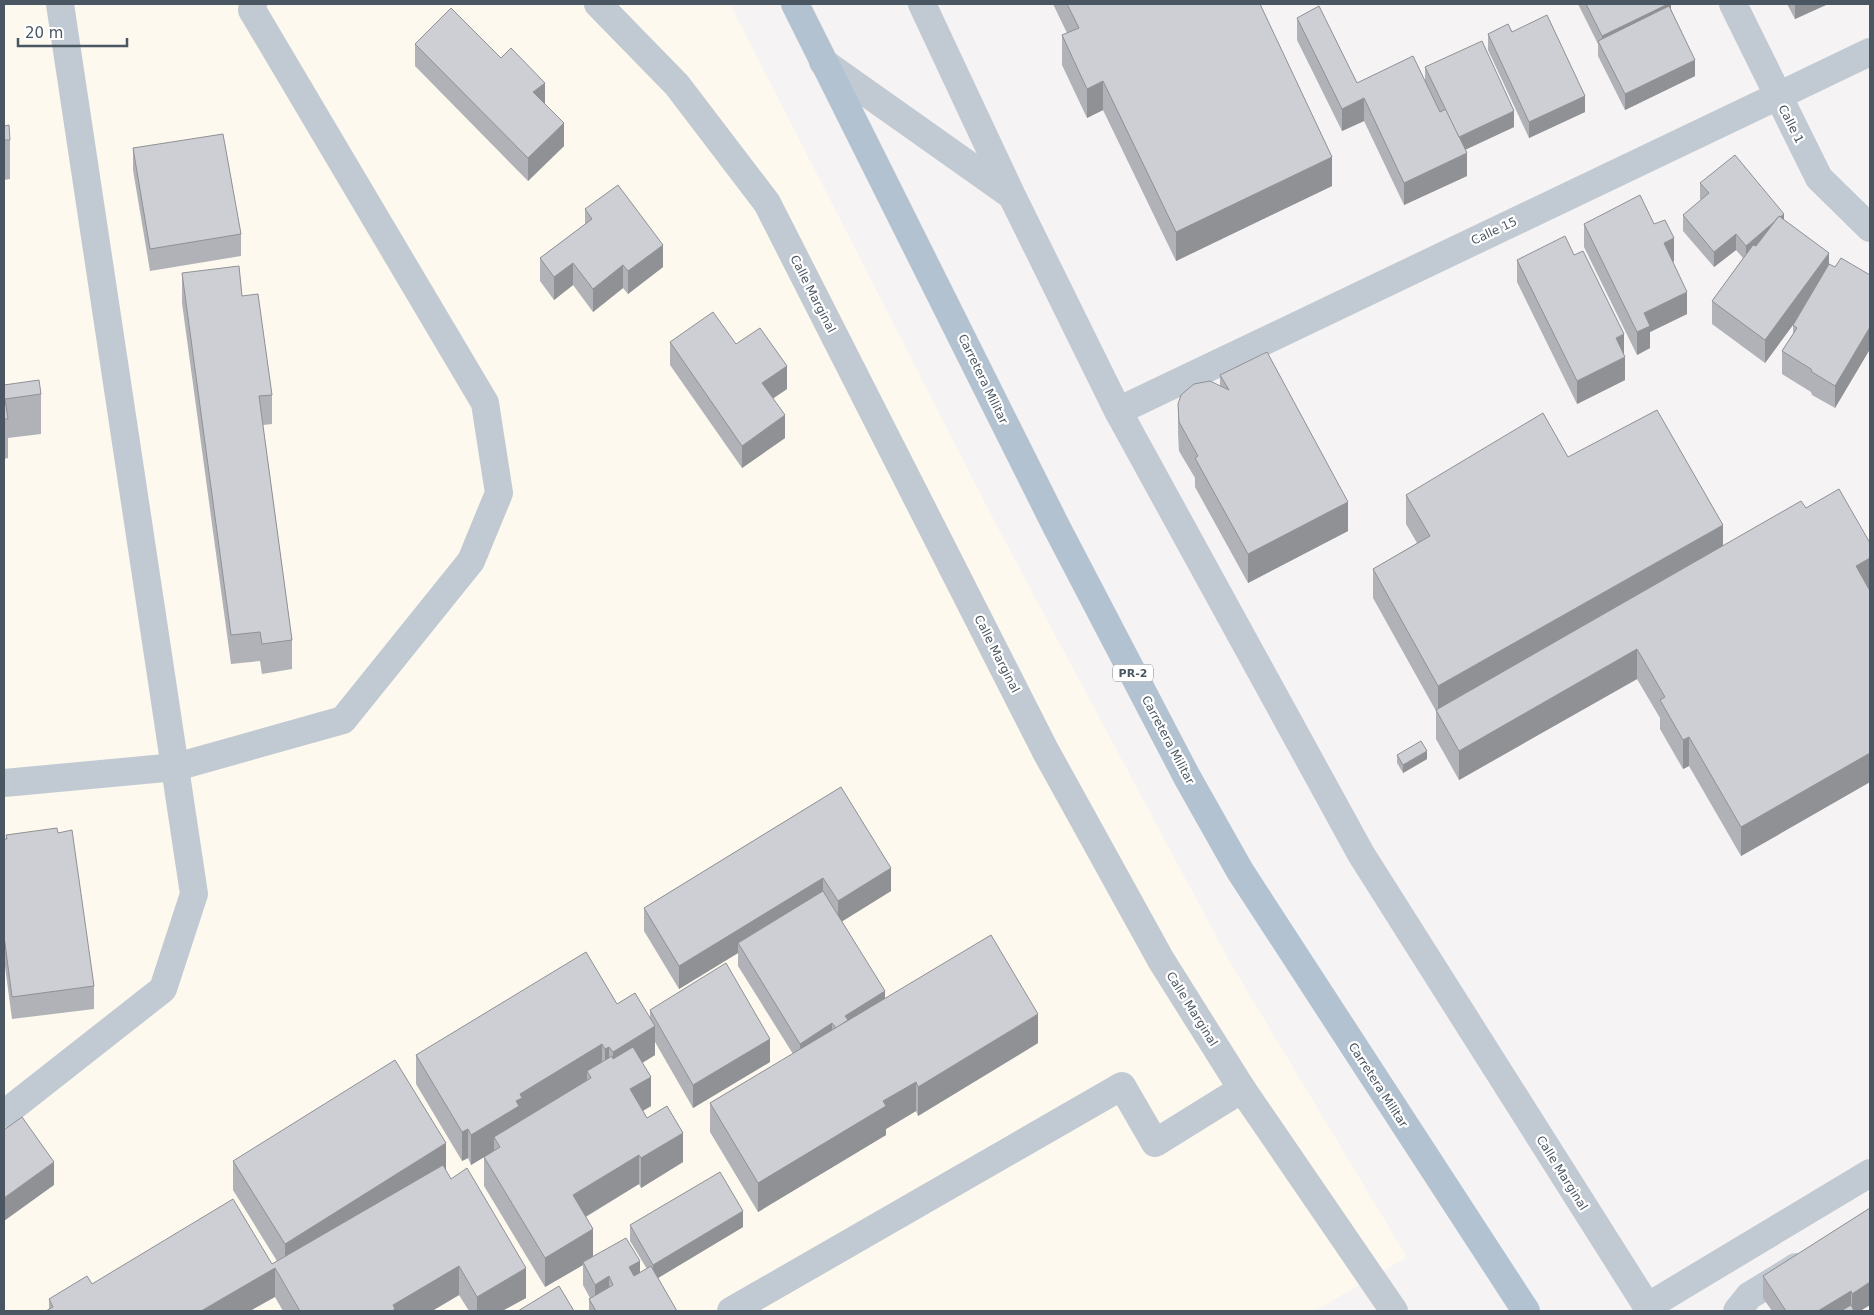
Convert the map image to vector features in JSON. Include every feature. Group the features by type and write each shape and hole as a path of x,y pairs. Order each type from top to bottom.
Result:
{"main road":[{"name":"Carretera Militar","path":"795,4 1056,526 1192,785 1246,879 1526,1311"}],"street":[{"path":"4,1114 163,989 194,894 60,4"},
{"path":"4,783 176,767 343,720 471,561 499,493 485,403 252,10 253,4"},
{"name":"Calle Marginal","path":"598,4 677,85 767,204 1045,750 1161,960 1242,1089 1394,1311"},
{"name":"Calle Marginal","path":"922,4 1012,196 1118,411 1361,854 1649,1309"},
{"name":"Calle 1","path":"1733,4 1819,178 1870,228"},
{"name":"Calle 15","path":"1118,411 1870,52"},
{"path":"823,62 1012,196"},
{"path":"732,1311 1122,1086 1155,1143 1242,1089"},
{"path":"1649,1309 1870,1173"},
{"path":"1736,1311 1749,1296 1814,1256"}],"shaded area":[{"path":"4,4 730,4 998,528 1230,962 1407,1257 1315,1311 4,1311"}],"building":[{"path":"1067,4 1260,4 1332,157 1176,232 1103,81 1087,89 1062,35 1079,28"},
{"path":"1586,4 1668,4 1602,36"},
{"path":"1319,6 1357,83 1413,56 1440,112 1446,109 1467,153 1404,183 1364,98 1342,109 1297,18"},
{"path":"1669,6 1695,60 1625,94 1598,41"},
{"path":"451,8 501,58 511,48 545,83 533,92 564,123 528,158 415,44"},
{"path":"1547,15 1585,96 1529,122 1488,34 1508,24 1512,32"},
{"path":"1482,41 1514,111 1459,137 1425,67"},
{"path":"9,125 10,140 4,140 4,126"},
{"path":"223,134 241,234 150,249 133,148"},
{"path":"1735,155 1784,214 1779,216 1746,246 1736,234 1714,252 1683,215 1709,193 1700,183"},
{"path":"618,185 663,245 628,271 623,265 593,289 573,263 554,277 540,258 592,219 585,209"},
{"path":"1640,195 1654,224 1665,220 1674,238 1664,243 1687,292 1644,313 1650,326 1637,332 1584,224"},
{"path":"1779,216 1829,253 1765,340 1712,301 1753,245 1756,246"},
{"path":"1565,236 1574,255 1583,251 1624,334 1616,338 1625,357 1577,381 1517,260"},
{"path":"1841,258 1870,275 1870,327 1835,386 1782,351 1797,328 1793,325 1829,264 1835,267"},
{"path":"239,266 242,296 258,294 272,395 259,396 292,640 262,644 260,632 231,635 182,273"},
{"path":"713,312 736,344 760,328 787,366 762,383 785,415 742,446 670,342"},
{"path":"1267,352 1348,502 1248,554 1195,458 1198,456 1179,422 1178,404 1181,395 1194,384 1210,381 1229,390 1220,375"},
{"path":"39,380 41,394 5,399 8,419 4,419 4,385"},
{"path":"1657,410 1723,525 1438,686 1373,569 1430,536 1406,495 1543,413 1568,457"},
{"path":"1839,489 1870,543 1870,558 1856,566 1870,591 1870,753 1741,827 1689,737 1683,740 1660,700 1665,697 1637,649 1459,751 1436,710 1801,501 1806,508"},
{"path":"1421,741 1427,751 1403,765 1397,755"},
{"path":"841,787 891,868 838,901 823,878 679,966 644,908"},
{"path":"57,828 58,833 72,830 94,986 12,997 4,936 4,839 7,839 6,835"},
{"path":"823,891 885,991 845,1016 848,1020 836,1028 832,1023 800,1044 738,943"},
{"path":"991,935 1038,1014 918,1087 916,1082 883,1101 886,1106 758,1183 710,1103"},
{"path":"586,952 617,1004 635,993 655,1026 613,1052 609,1047 605,1049 602,1044 520,1094 522,1098 516,1101 519,1106 471,1135 468,1129 462,1132 416,1055"},
{"path":"726,963 770,1039 693,1085 650,1010"},
{"path":"633,1047 651,1077 630,1089 647,1118 667,1106 683,1133 641,1158 639,1155 573,1195 593,1229 545,1258 484,1157 500,1147 494,1137 591,1078 587,1071 612,1056 613,1059"},
{"path":"395,1060 446,1143 285,1244 233,1161"},
{"path":"22,1117 54,1162 4,1198 4,1130"},
{"path":"443,1165 451,1179 467,1168 526,1268 477,1297 459,1266 393,1305 395,1309 392,1311 300,1311 275,1268 201,1311 46,1311 53,1307 49,1299 87,1276 92,1284 233,1199 272,1264"},
{"path":"720,1172 743,1211 653,1265 630,1225"},
{"path":"1870,1208 1870,1282 1852,1294 1851,1291 1818,1311 1786,1311 1763,1276"},
{"path":"626,1238 640,1261 629,1267 634,1276 651,1266 677,1311 596,1311 589,1299 613,1285 609,1276 595,1285 583,1262"},
{"path":"559,1286 574,1311 518,1311"},
{"path":"1851,1305 1854,1311 1841,1311"}]}
